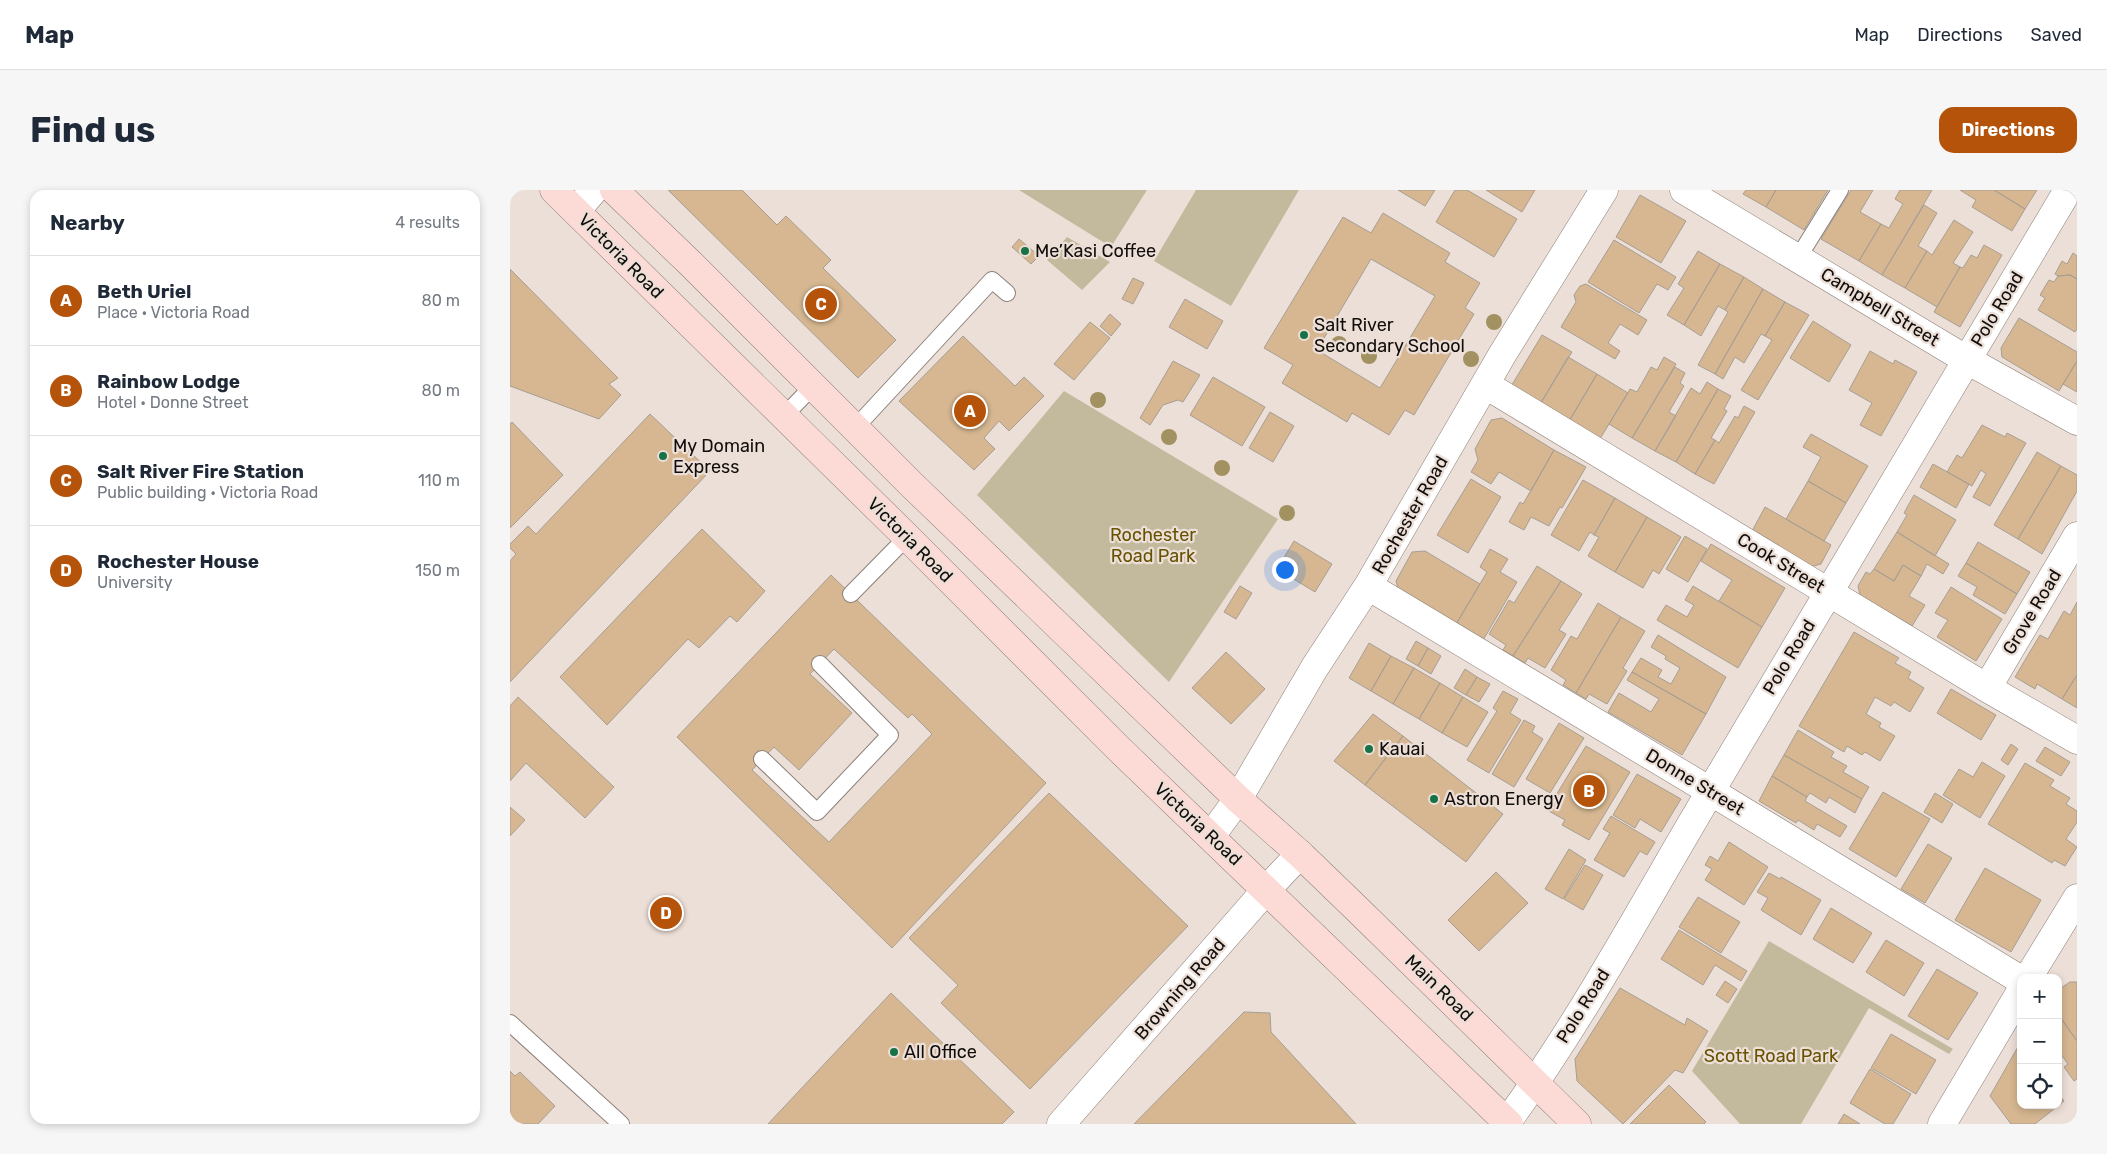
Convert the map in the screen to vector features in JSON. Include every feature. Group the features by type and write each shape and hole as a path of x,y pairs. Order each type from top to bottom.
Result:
{"main road":[{"name":"Victoria Road","path":"554,190 1119,748 1267,889"},
{"path":"614,190 936,507 1238,799 1300,854"},
{"path":"907,537 936,507"},
{"name":"Main Road","path":"1300,854 1577,1124"},
{"path":"1267,889 1501,1121"}],"street":[{"path":"576,211 594,190"},
{"name":"Rochester Road","path":"1211,836 1238,799 1315,667 1368,586 1486,385 1604,190"},
{"name":"Campbell Street","path":"1684,190 1967,360 2077,421"},
{"name":"Polo Road","path":"1501,1121 1536,1083 1628,932 2068,190"},
{"name":"Cook Street","path":"1486,385 1986,688 2077,740"},
{"name":"Grove Road","path":"1986,688 2077,536"},
{"name":"Donne Street","path":"1368,586 2017,978"},
{"name":"Browning Road","path":"1061,1124 1267,889 1300,854"},
{"path":"2031,974 2073,916"},
{"path":"1942,1124 2017,998"}],"lane":[{"path":"1798,258 1840,190"},
{"path":"855,428 992,280 1007,293"},
{"path":"784,416 813,386"},
{"path":"851,594 907,537"},
{"path":"762,759 817,812 890,735 820,664"},
{"path":"510,1023 621,1124"}],"green space":[{"path":"1019,190 1147,190 1111,247"},
{"path":"1196,190 1299,190 1231,306 1154,261"},
{"path":"1067,237 1110,262 1082,290 1047,260"},
{"name":"Rochester Road Park","path":"1064,391 1278,519 1169,682 977,495"},
{"name":"Scott Road Park","path":"1769,941 1953,1049 1949,1054 1869,1008 1801,1124 1740,1124 1692,1071"}],"building":[{"path":"668,190 742,190 777,225 786,216 831,260 823,268 896,340 858,378"},
{"path":"1398,190 1435,190 1425,206"},
{"path":"1455,190 1467,190 1517,219 1494,257 1436,222"},
{"path":"1486,190 1535,190 1522,212"},
{"path":"1746,190 1776,190 1766,207 1743,194"},
{"path":"1776,190 1828,190 1804,230 1766,207"},
{"path":"1851,190 1873,190 1860,212 1881,224 1859,261 1821,239"},
{"path":"1900,190 1932,190 1882,275 1859,261 1881,224 1889,228 1903,204 1895,199"},
{"path":"1960,190 1994,190 2025,209 2012,231 1972,207 1976,200"},
{"path":"1994,190 2037,190 2025,209"},
{"path":"1640,195 1686,221 1661,263 1616,237"},
{"path":"1924,205 1937,213 1918,246 1927,251 1905,288 1882,275"},
{"path":"1383,213 1450,253 1445,262 1480,283 1465,308 1474,314 1414,415 1405,410 1389,435 1352,413 1347,422 1282,383 1293,365 1264,348 1343,217 1371,233","holes":["1371,259 1435,296 1380,388 1317,350"]},
{"path":"1954,220 1973,232 1953,263 1960,267 1937,307 1905,288 1927,251 1932,255"},
{"name":"Me’Kasi Coffee","path":"1019,239 1039,256 1031,264 1012,247"},
{"path":"1614,240 1676,277 1668,290 1657,284 1639,313 1588,282"},
{"path":"1984,245 2002,255 1960,327 1934,312 1960,267 1963,268 1971,255 1977,258"},
{"path":"1698,251 1720,264 1684,325 1667,315 1684,288 1678,284"},
{"path":"2073,253 2077,256 2077,279 2070,275 2058,276 2055,274 2062,261 2067,264"},
{"path":"1720,264 1744,277 1725,310 1718,306 1701,336 1684,325"},
{"path":"510,269 618,378 609,384 621,395 599,419 510,386"},
{"path":"2070,275 2077,279 2077,329 2075,332 2038,310 2045,298 2040,295 2049,280 2054,282 2058,276"},
{"path":"1744,277 1763,289 1715,374 1698,365 1728,312 1725,310"},
{"path":"1133,278 1144,283 1133,304 1122,299"},
{"path":"1586,284 1647,320 1638,335 1620,324 1608,343 1620,351 1615,359 1561,327 1576,302 1574,295 1580,286"},
{"path":"1763,289 1785,302 1765,336 1761,334 1744,363 1735,357 1723,379 1715,374"},
{"path":"1185,299 1223,321 1207,349 1169,327"},
{"path":"1785,302 1809,315 1758,400 1741,390 1772,340 1765,336"},
{"path":"1110,314 1121,324 1111,336 1100,326"},
{"path":"2019,318 2077,352 2077,361 2059,391 2002,357 2001,348"},
{"path":"1813,321 1851,345 1829,382 1790,358"},
{"path":"1090,322 1110,338 1074,380 1054,364"},
{"path":"1542,335 1572,352 1539,406 1510,388"},
{"path":"963,336 1015,386 1024,377 1044,396 1009,431 999,421 984,438 995,449 974,470 899,401"},
{"path":"1870,351 1893,364 1895,360 1917,372 1881,436 1860,425 1872,403 1849,390"},
{"path":"1568,357 1597,374 1568,423 1539,406"},
{"path":"1664,357 1676,364 1632,438 1609,424 1630,389 1637,392 1651,367 1657,370"},
{"path":"1173,361 1200,375 1183,402 1178,400 1163,405 1150,425 1140,418"},
{"path":"2077,361 2077,392 2063,384"},
{"path":"1675,367 1685,373 1680,383 1684,386 1669,412 1676,416 1655,451 1632,438"},
{"path":"1597,374 1628,393 1598,442 1568,423"},
{"path":"1213,377 1265,407 1242,446 1190,415"},
{"path":"1707,382 1718,389 1676,462 1655,451 1691,388 1700,394"},
{"path":"1718,389 1731,396 1724,409 1727,411 1711,438 1715,440 1695,474 1676,462"},
{"path":"1744,406 1755,412 1714,484 1695,474 1715,440 1719,443 1735,416 1738,418"},
{"path":"1270,412 1294,426 1273,462 1249,448"},
{"path":"650,414 710,471 510,682 510,561 516,554 510,548 510,544 528,526 536,534"},
{"path":"1502,418 1554,450 1531,491 1499,472 1491,484 1471,472 1478,460 1475,449 1491,420"},
{"path":"512,422 563,475 510,528 510,424"},
{"path":"1982,425 2005,437 2007,433 2026,443 1990,506 1973,497 1986,474 1981,470 1972,486 1947,472 1957,455 1962,458"},
{"path":"1811,434 1868,466 1846,503 1808,481 1821,457 1803,447"},
{"path":"1554,450 1586,467 1549,526 1531,517 1524,530 1509,522 1520,502 1523,504"},
{"path":"2037,452 2061,466 2018,539 1994,525"},
{"path":"1933,464 1969,484 1956,508 1920,487"},
{"path":"2061,466 2077,475 2077,491 2042,554 2018,539"},
{"path":"1471,479 1501,497 1468,553 1437,535"},
{"path":"1583,480 1615,498 1594,535 1590,532 1579,551 1551,535"},
{"path":"1808,481 1846,503 1824,541 1786,519"},
{"path":"1914,495 1956,520 1935,556 1897,532 1907,515 1904,513"},
{"path":"1615,498 1647,517 1615,572 1588,556 1599,537 1594,535"},
{"path":"1765,507 1831,545 1821,564 1810,567 1751,533"},
{"path":"1647,517 1681,537 1659,574 1653,570 1643,588 1615,572"},
{"path":"702,529 765,591 737,622 730,616 699,648 688,639 607,725 560,677"},
{"path":"1897,532 1949,564 1943,574 1927,564 1921,576 1903,565 1894,581 1874,569"},
{"path":"1685,536 1707,549 1688,582 1666,569"},
{"path":"1294,541 1332,564 1315,592 1277,569"},
{"path":"1978,542 2030,572 2017,594 1966,563"},
{"path":"1711,544 1785,588 1762,627 1719,601 1732,580 1701,561"},
{"path":"1490,549 1508,559 1500,572 1517,582 1482,642 1455,626 1487,572 1480,567"},
{"path":"1425,551 1480,584 1455,626 1399,592 1396,581 1412,552"},
{"path":"1966,563 2017,594 2005,614 1973,595 1977,587 1958,576"},
{"path":"1903,565 1921,576 1909,596 1925,605 1912,626 1860,595 1858,586 1866,572 1870,574 1874,569 1894,581"},
{"path":"1537,566 1561,581 1513,656 1503,650 1506,645 1489,634 1509,600 1514,603"},
{"path":"831,575 1046,783 892,948 677,737","holes":["834,649 908,718 912,714 932,734 829,842 752,770 774,747 799,770 852,713 810,674"]},
{"path":"1561,581 1582,594 1559,630 1566,634 1545,668 1528,658 1525,663 1513,656"},
{"path":"1240,586 1252,593 1236,619 1224,612"},
{"path":"1693,586 1762,627 1738,668 1657,620 1666,605 1687,617 1694,605 1685,600"},
{"path":"1951,587 2002,619 1976,661 1937,637 1948,620 1935,613"},
{"path":"2077,602 2077,675 2062,699 2037,684 2035,689 2015,677 2040,635 2048,639 2064,611 2070,615"},
{"path":"1598,603 1621,617 1576,693 1563,685 1566,680 1551,670 1571,636 1577,639"},
{"path":"1621,617 1645,631 1623,668 1627,671 1607,704 1589,694 1586,699 1576,693"},
{"path":"1854,632 1899,658 1895,663 1911,672 1908,678 1924,688 1910,712 1894,702 1891,706 1875,697 1866,714 1881,723 1879,727 1895,736 1880,761 1865,752 1862,755 1847,746 1844,752 1799,726"},
{"path":"1658,635 1726,677 1706,714 1632,672 1641,658 1662,670 1658,677 1671,684 1680,668 1665,659 1666,656 1651,647"},
{"path":"1416,641 1428,648 1418,666 1406,659"},
{"path":"1369,643 1391,656 1371,691 1349,678"},
{"path":"1428,648 1441,656 1431,674 1418,666"},
{"path":"1226,652 1265,689 1231,724 1192,688"},
{"path":"1391,656 1414,668 1393,704 1371,691"},
{"path":"1414,668 1440,683 1419,719 1393,704"},
{"path":"1465,669 1477,677 1466,695 1454,688"},
{"path":"1632,672 1706,714 1682,755 1608,712 1619,693 1651,712 1659,699 1627,680"},
{"path":"2077,675 2077,708 2062,699"},
{"path":"1477,677 1490,684 1479,702 1466,695"},
{"path":"1440,683 1463,697 1442,733 1419,719"},
{"path":"1951,689 1996,715 1981,740 1937,713"},
{"path":"1503,691 1518,699 1510,713 1521,720 1489,773 1467,760 1497,711 1493,708"},
{"path":"518,697 614,787 585,818 526,763 510,781 510,706"},
{"path":"1463,697 1488,712 1467,747 1442,733"},
{"name":"Kauai","path":"1373,714 1403,736 1365,785 1334,761"},
{"path":"1524,720 1535,726 1532,732 1543,739 1514,787 1492,774"},
{"path":"1559,723 1584,738 1550,793 1526,779"},
{"path":"1798,730 1834,752 1831,757 1847,766 1843,772 1869,787 1862,799 1784,755"},
{"name":"Astron Energy","path":"1403,736 1503,814 1466,862 1365,785"},
{"path":"2011,744 2018,749 2008,765 2001,760"},
{"path":"1586,746 1630,772 1589,840 1562,825 1565,820 1547,810"},
{"path":"2045,747 2070,762 2061,776 2036,761"},
{"path":"1784,755 1862,799 1855,813 1829,797 1826,803 1810,793 1807,797 1772,776"},
{"path":"1982,762 2005,776 1980,818 1943,795 1959,769 1973,777"},
{"path":"2025,763 2054,780 2050,786 2070,798 2066,804 2077,811 2077,822 2066,839 2077,847 2065,866 2054,860 2052,863 1988,824"},
{"path":"1637,774 1681,799 1661,832 1640,819 1635,828 1613,815"},
{"path":"1772,776 1807,797 1805,801 1847,826 1840,837 1817,824 1814,830 1798,820 1796,823 1759,801"},
{"path":"1883,792 1930,819 1896,877 1849,849"},
{"path":"1049,793 1188,926 1030,1089 941,1003 958,985 909,938"},
{"path":"1935,793 1953,804 1942,823 1924,812"},
{"path":"510,807 525,820 510,836"},
{"path":"1611,816 1655,842 1647,855 1640,851 1624,877 1594,860 1610,833 1603,829"},
{"path":"1729,842 1768,867 1744,905 1705,880 1712,869 1705,865 1710,856 1718,861"},
{"path":"1928,844 1952,858 1925,903 1901,889"},
{"path":"1569,849 1586,860 1563,899 1545,889"},
{"path":"1585,865 1603,875 1583,910 1564,899"},
{"path":"1985,868 2041,900 2011,952 1955,920"},
{"path":"1496,872 1528,903 1479,951 1448,920"},
{"path":"1769,873 1780,879 1781,877 1821,900 1801,935 1761,910 1768,898 1757,892"},
{"path":"1698,897 1740,922 1721,953 1679,927"},
{"path":"1831,908 1872,933 1853,963 1813,939"},
{"path":"1679,930 1747,971 1741,981 1715,965 1703,985 1661,959"},
{"path":"1886,940 1924,963 1904,996 1866,972"},
{"path":"1937,969 1978,993 1948,1040 1908,1016"},
{"path":"1725,981 1737,989 1728,1003 1716,995"},
{"path":"2070,982 2077,982 2077,1041 2062,1020 2062,987"},
{"path":"1620,988 1685,1025 1687,1018 1708,1031 1683,1073 1675,1070 1623,1124 1577,1081 1575,1059"},
{"name":"All Office","path":"891,993 1014,1112 1002,1124 768,1124"},
{"path":"1244,1012 1270,1013 1271,1032 1356,1124 1134,1124"},
{"path":"2062,1020 2077,1041 2077,1079 2074,1081 2064,1067 2068,1064 2062,1056"},
{"path":"1891,1034 1936,1060 1916,1094 1871,1068"},
{"path":"2017,1049 2017,1109 2054,1109 2035,1124 2011,1124 1990,1096"},
{"path":"1870,1069 1911,1094 1893,1124 1885,1124 1850,1103"},
{"path":"510,1071 515,1076 520,1072 555,1106 538,1124 510,1124"},
{"path":"1669,1085 1706,1122 1704,1124 1630,1124"},
{"path":"1844,1114 1860,1124 1838,1124"}],"place":[{"name":"Me’Kasi Coffee","path":"1025,251"},
{"name":"Salt River Fire Station","path":"821,304"},
{"name":"Salt River Secondary School","path":"1304,335"},
{"name":"Beth Uriel","path":"970,411"},
{"name":"My Domain Express","path":"663,456"},
{"name":"Kauai","path":"1369,749"},
{"name":"Rainbow Lodge","path":"1589,791"},
{"name":"Astron Energy","path":"1434,799"},
{"name":"Rochester House","path":"666,913"},
{"name":"All Office","path":"894,1052"}]}
